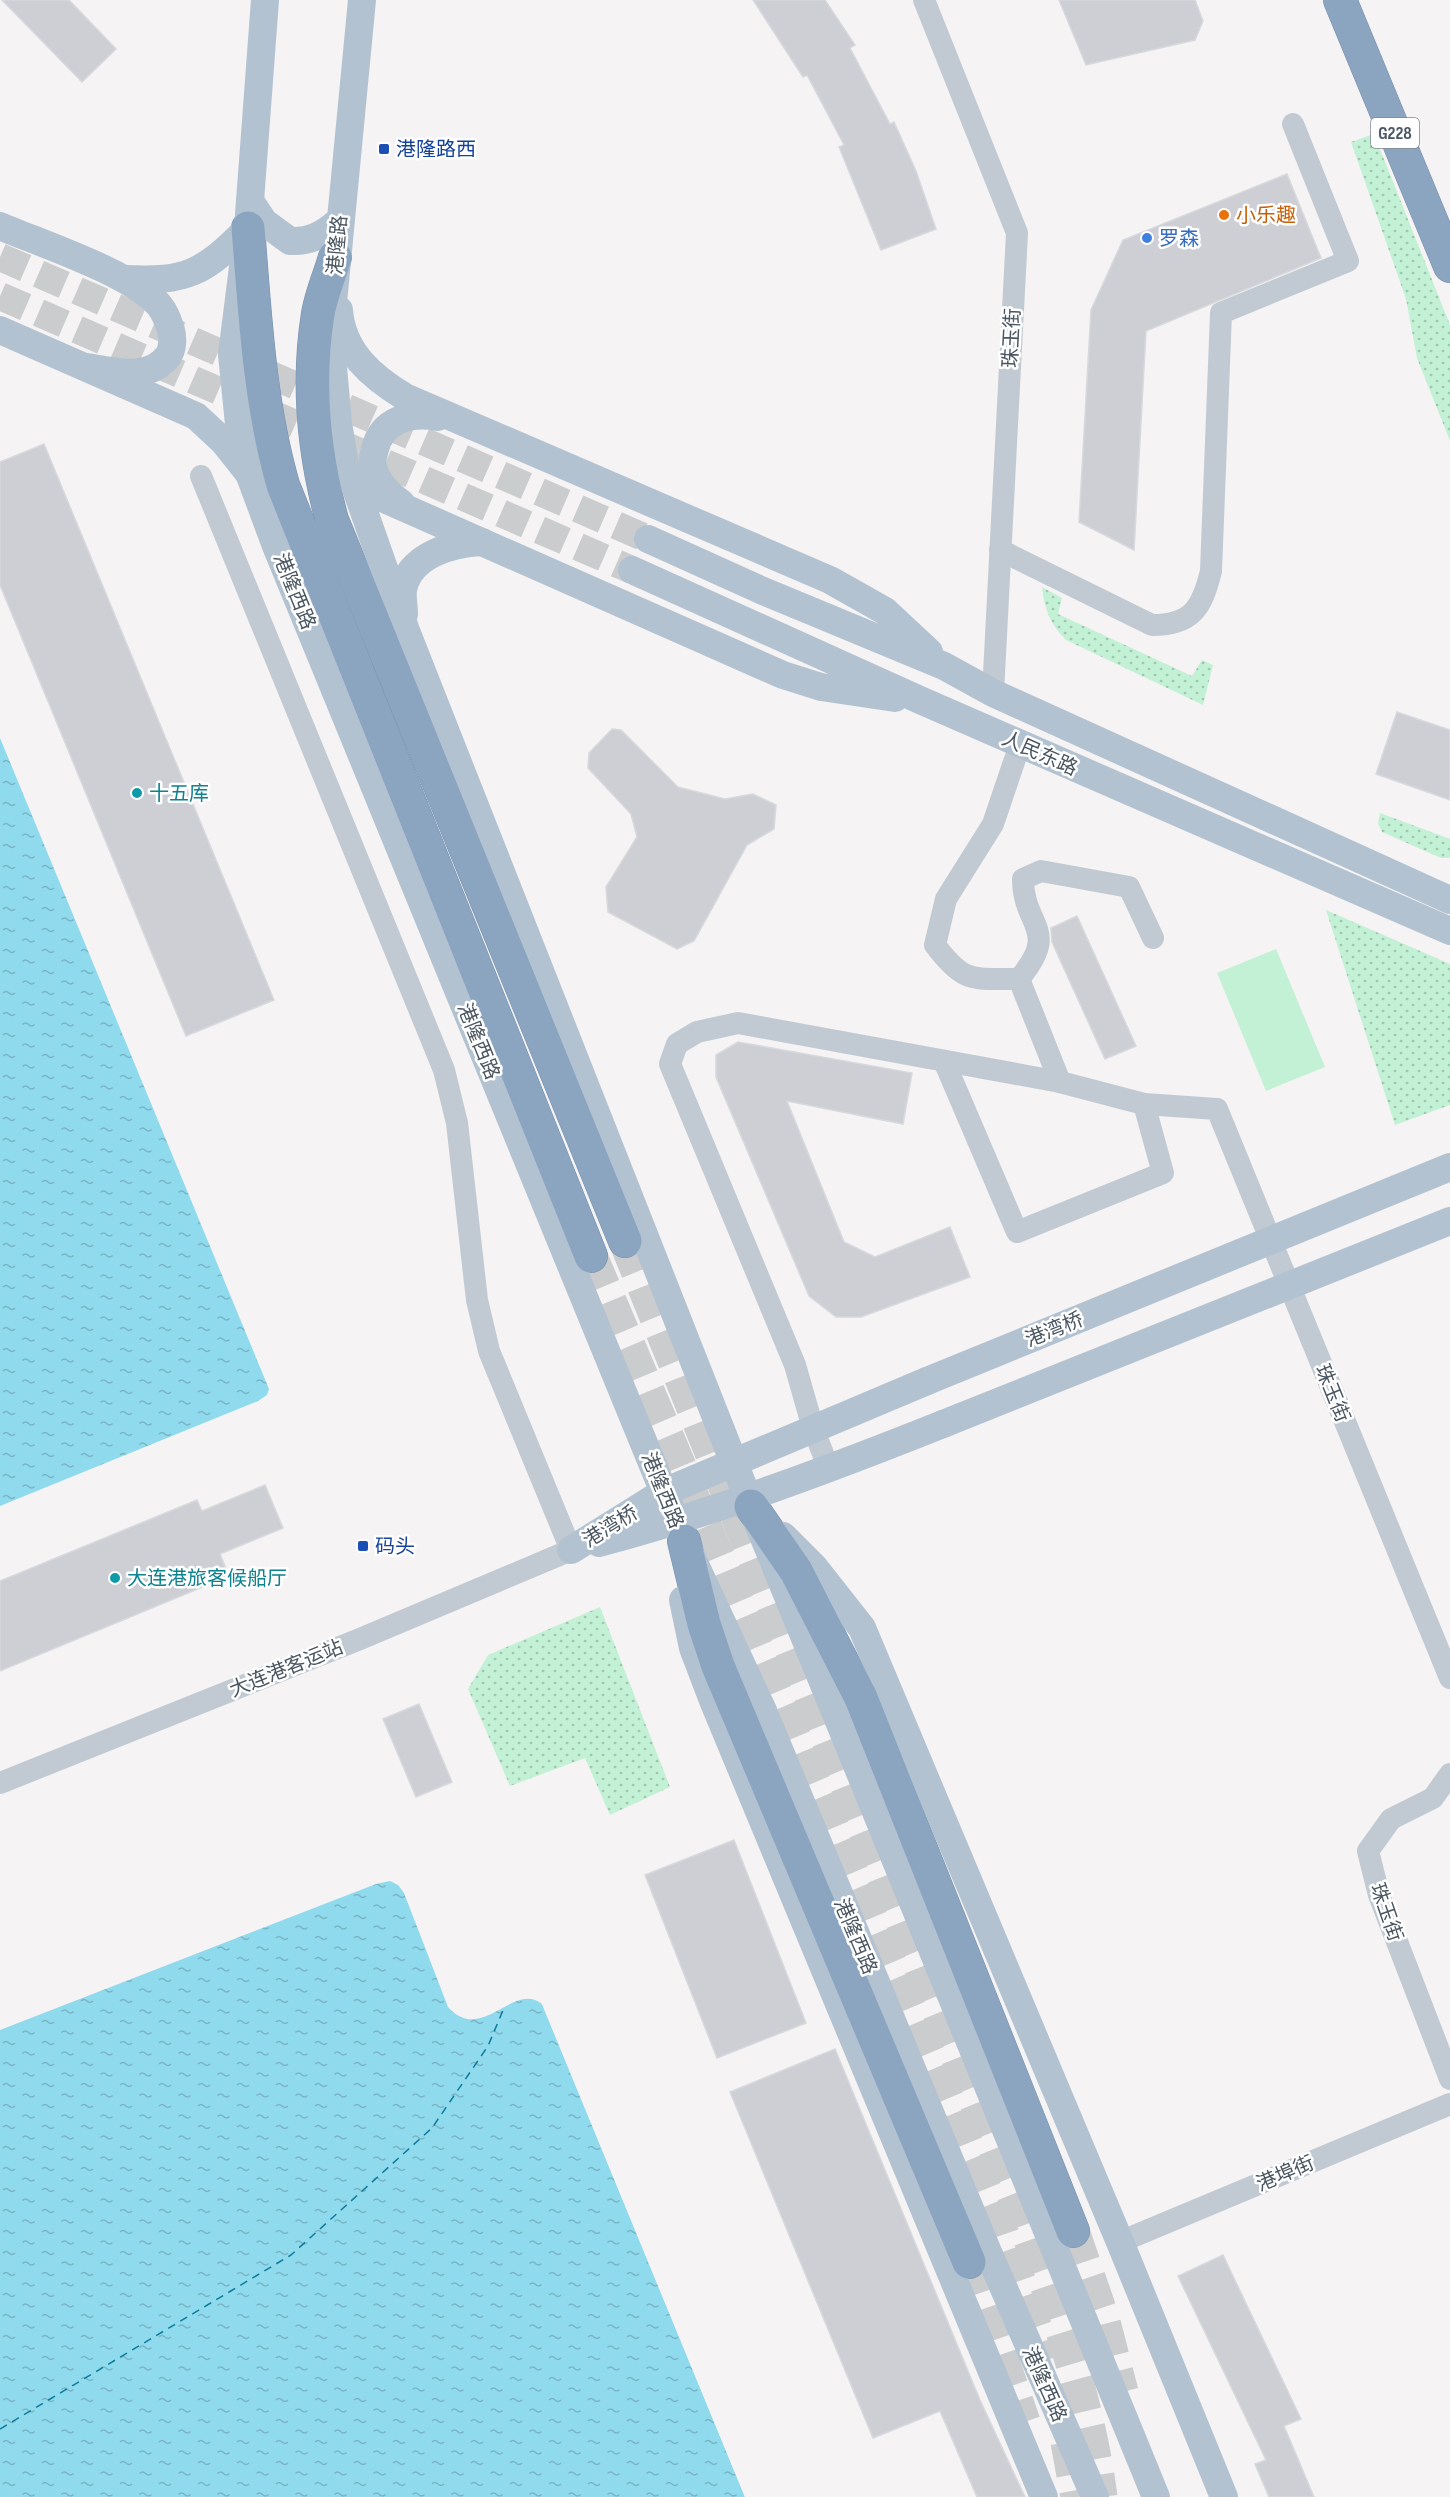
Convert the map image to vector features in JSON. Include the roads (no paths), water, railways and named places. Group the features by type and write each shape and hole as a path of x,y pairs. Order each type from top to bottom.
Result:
{"highway":[{"name":"G228","path":"1340,0 1450,266"},
{"name":"G228","path":"1363,0 1450,211"},
{"path":"249,215 265,404 283,485 591,1256"},
{"path":"335,256 318,313 313,365 313,418 319,473 332,520 625,1241"},
{"path":"749,1501 796,1570 861,1698 1073,2231"},
{"path":"680,1532 717,1666 969,2262"}],"main road":[{"path":"250,476 239,424 232,354 249,215 265,0"},
{"name":"港隆路","path":"355,486 346,471 331,368 330,333 335,256 362,0"},
{"path":"249,215 264,222 290,242 313,239 339,221"},
{"path":"125,279 171,280 191,273 212,262 249,215"},
{"path":"0,226 125,279 159,305 167,318 173,338 169,355 152,370 135,374 87,368"},
{"path":"335,256 340,319 347,342 359,362 378,381 405,397 830,580 885,611 944,666"},
{"path":"0,330 196,416 224,442 250,476"},
{"path":"407,509 382,487 372,465 376,444 386,426 403,417 429,415 465,422"},
{"name":"港隆西路","path":"250,476 276,546 680,1532 764,1713 988,2252 1095,2497"},
{"path":"276,546 276,511 283,485"},
{"path":"355,486 783,675 821,687 855,694 920,700"},
{"path":"355,486 406,632 749,1501 1156,2497"},
{"name":"人民东路","path":"648,539 763,591 944,666 993,693 1450,900"},
{"path":"406,632 403,590 412,570 445,548 462,543 484,542"},
{"name":"人民东路","path":"632,570 920,700 1450,931"},
{"name":"港湾桥","path":"571,1550 664,1492 735,1464 813,1428 1450,1167"},
{"name":"港湾桥","path":"571,1550 680,1532 749,1501 1450,1221"},
{"path":"749,1501 814,1567 862,1628 1120,2242 1224,2497"},
{"path":"680,1532 682,1593 693,1648 1044,2497"}],"street":[{"name":"珠玉街","path":"924,0 1017,233 993,693"},
{"path":"1000,550 1152,625 1174,625 1187,617 1204,599 1211,571 1221,313 1348,261 1293,124"},
{"path":"201,476 444,1070 457,1123 477,1300 489,1351 571,1550"},
{"path":"1015,759 993,824 946,898 935,945 952,968 971,978 1019,979"},
{"path":"1019,979 1036,959 1040,932 1023,891 1023,879 1041,871 1129,887 1153,938"},
{"path":"1019,979 1060,1082"},
{"path":"829,1470 813,1428 795,1365 670,1064 677,1044 697,1032 738,1023 1060,1082 1144,1104 1163,1173 1017,1232 944,1061"},
{"name":"珠玉街","path":"1144,1104 1216,1109 1450,1678"},
{"name":"大连港客运站","path":"0,1783 360,1639 571,1550"},
{"name":"珠玉街","path":"1450,1774 1433,1798 1391,1819 1368,1851 1379,1895 1450,2079"},
{"name":"港埠街","path":"1120,2242 1450,2104"}],"water":[{"path":"0,738 269,1389 267,1395 258,1401 0,1506"},
{"path":"390,1881 398,1885 404,1893 448,2007 461,2017 473,2019 485,2017 520,2000 531,1999 542,2004 745,2497 0,2497 0,2030 376,1884"}],"tunnel":[{"path":"0,257 648,539"},
{"path":"0,296 632,570"},
{"path":"625,1241 1015,2199 1055,2309 1078,2383 1101,2497"},
{"path":"591,1256 963,2135 997,2218 1047,2360"},
{"path":"1073,2231 1103,2318 1122,2392"},
{"path":"969,2262 1024,2422"},
{"path":"1067,2442 1077,2497"}],"place":[{"name":"港隆路西","path":"384,149"},
{"name":"小乐趣","path":"1224,215"},
{"name":"罗森","path":"1147,238"},
{"name":"十五库","path":"137,793"},
{"name":"码头","path":"363,1546"},
{"name":"大连港旅客候船厅","path":"115,1578"}]}
